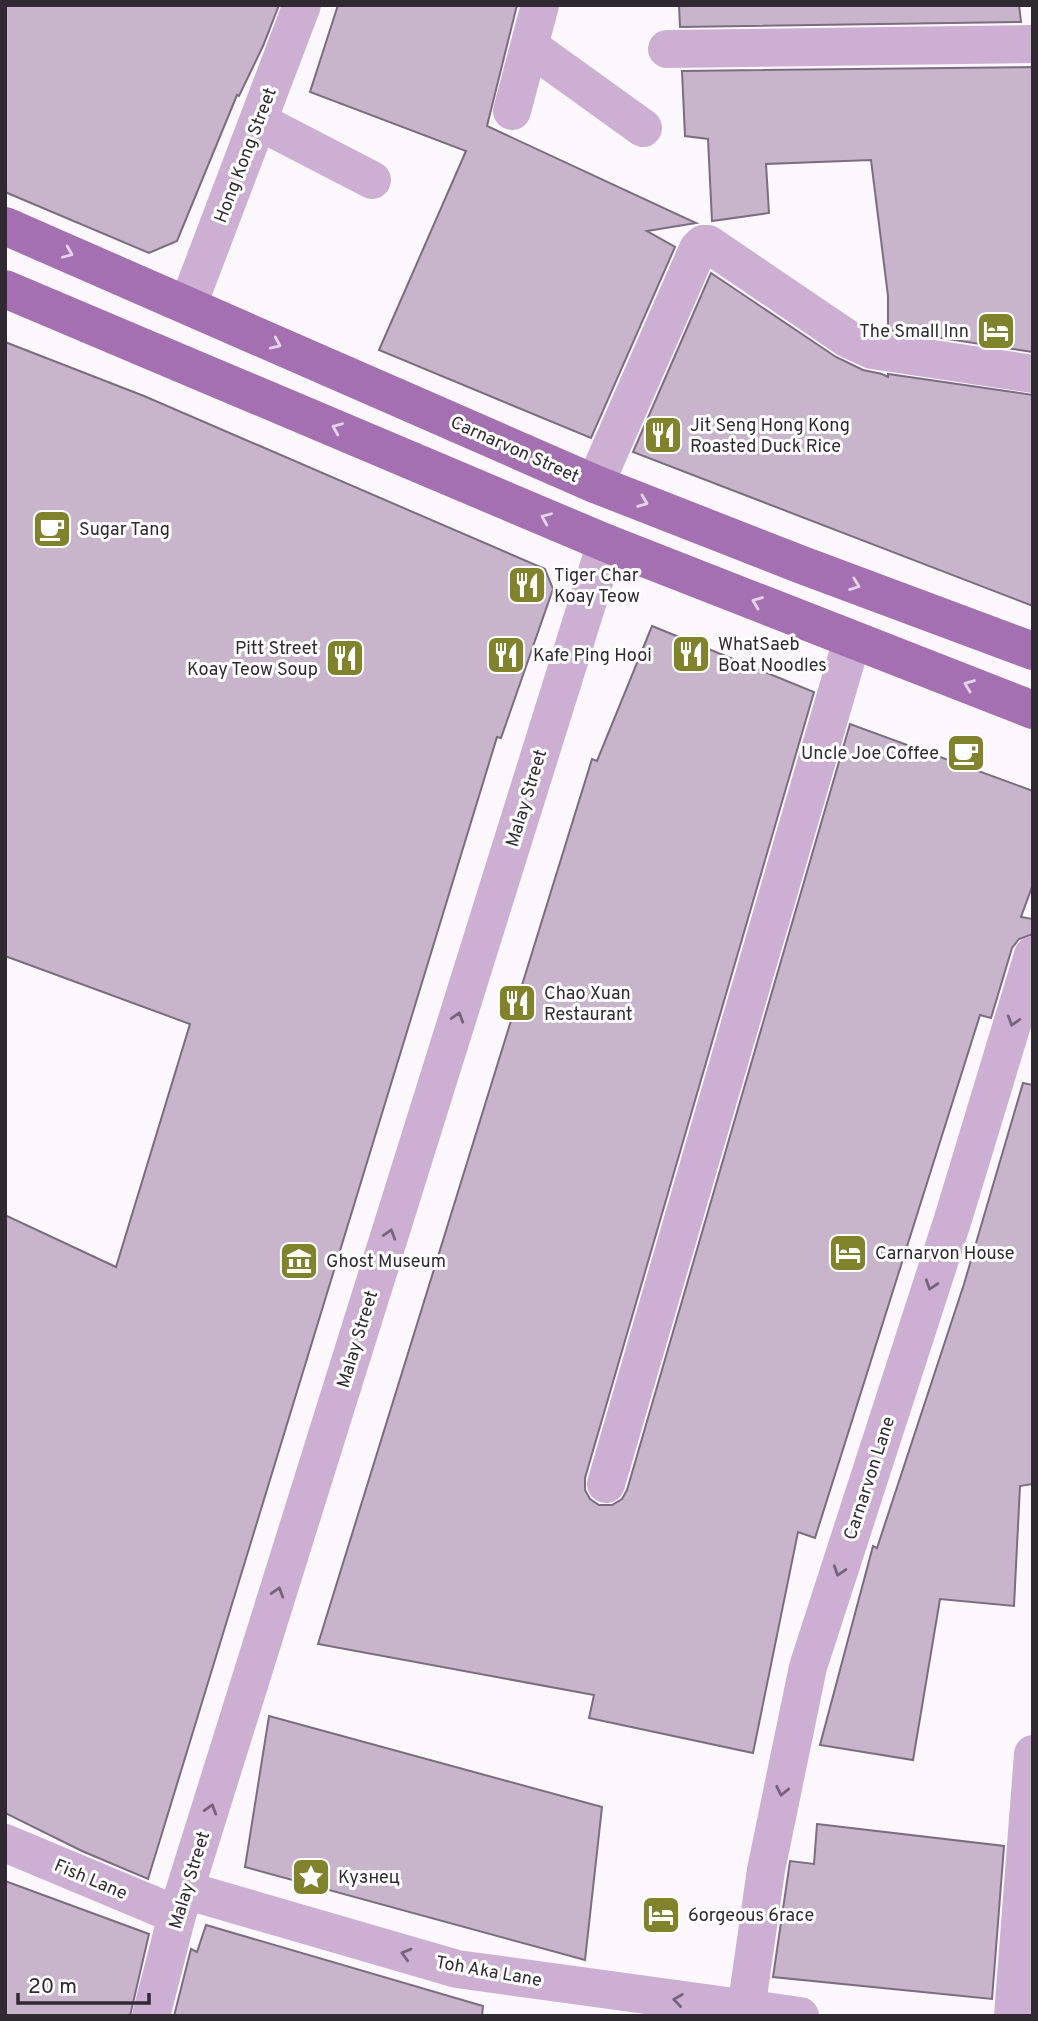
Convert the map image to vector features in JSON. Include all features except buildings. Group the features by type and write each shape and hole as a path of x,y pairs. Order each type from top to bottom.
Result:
{"main road":[{"name":"Carnarvon Street","path":"5,226 595,484 1033,651"},
{"path":"5,289 606,543 1033,710"}],"street":[{"name":"Hong Kong Street","path":"188,305 302,5"},
{"path":"512,111 540,5"},
{"path":"667,49 1033,44"},
{"path":"529,46 643,128"},
{"path":"258,121 372,180"},
{"path":"595,484 698,249 703,244 708,244 848,339 872,350 1033,374"},
{"name":"Malay Street","path":"150,2016 181,1903 606,543"},
{"path":"606,1484 852,640"},
{"name":"Carnarvon Lane","path":"746,2010 766,1870 808,1667 953,1219 1033,955"},
{"path":"1013,2016 1033,1754"},
{"name":"Fish Lane","path":"5,1843 181,1903"},
{"name":"Toh Aka Lane","path":"181,1903 457,1969 800,2016"}],"place":[{"name":"The Small Inn","path":"996,331"},
{"name":"Jit Seng Hong Kong Roasted Duck Rice","path":"663,435"},
{"name":"Sugar Tang","path":"52,529"},
{"name":"Tiger Char Koay Teow","path":"527,585"},
{"name":"WhatSaeb Boat Noodles","path":"691,654"},
{"name":"Kafe Ping Hooi","path":"506,655"},
{"name":"Pitt Street Koay Teow Soup","path":"345,658"},
{"name":"Uncle Joe Coffee","path":"966,753"},
{"name":"Chao Xuan Restaurant","path":"517,1003"},
{"name":"Carnarvon House","path":"848,1253"},
{"name":"Ghost Museum","path":"299,1261"},
{"name":"Кузнец","path":"311,1877"},
{"name":"6orgeous 6race","path":"661,1915"}]}
